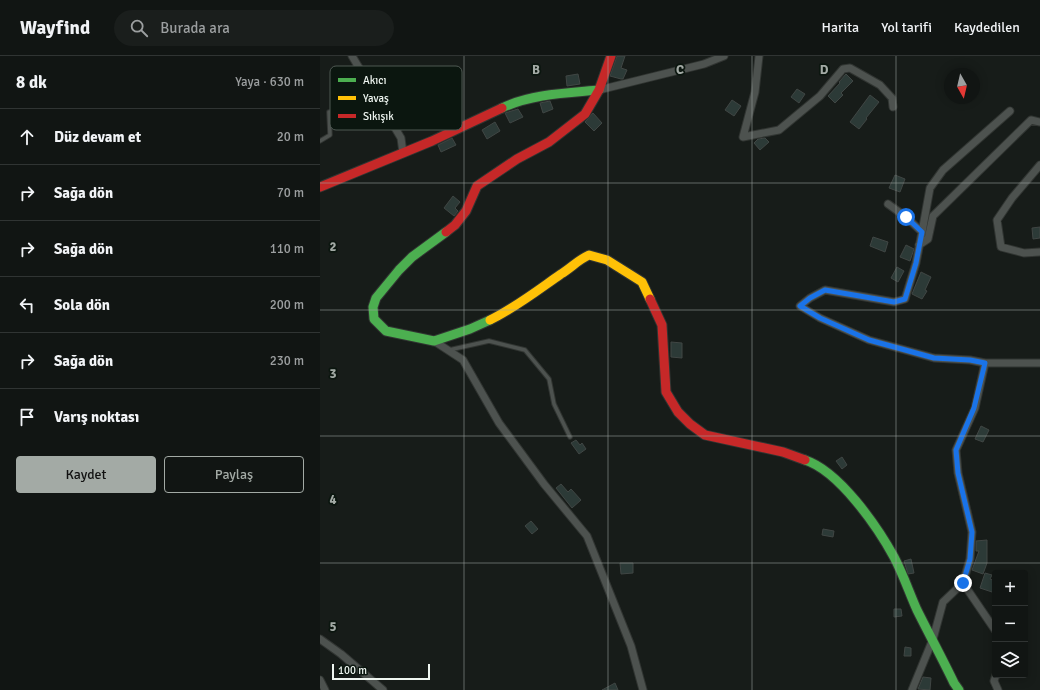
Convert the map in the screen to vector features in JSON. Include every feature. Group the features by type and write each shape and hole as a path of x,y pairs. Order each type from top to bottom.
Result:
{"street":[{"path":"352,56 358,66"},
{"path":"611,56 599,90 585,114 569,128 548,142 517,159 477,186 466,211 455,225 412,257 376,298 373,307 374,319 386,331 434,340 463,360 499,423 544,484 587,536 631,646 643,690"},
{"path":"462,126 508,105 542,96 599,90 704,64 724,56"},
{"path":"759,56 755,92 743,137 779,130 820,96 843,69 850,68 880,85 892,98 893,106"},
{"path":"1010,111 943,170 930,188 916,263 905,299 894,302 825,290 810,298 800,306 820,318 869,340 934,358 970,360 985,363 1040,363"},
{"path":"919,245 928,240 933,216 1031,120 1040,122"},
{"path":"396,130 401,138 403,153"},
{"path":"320,187 403,153 453,130"},
{"path":"1040,165 1012,198 997,220 1001,247 1024,253 1040,252"},
{"path":"888,204 906,217 922,232"},
{"path":"434,340 470,329 502,314 563,273 577,261 589,255 607,260 623,269 642,282 662,325 666,392 678,412 690,424 705,435 783,452 809,461 831,476 846,490 873,524 894,557 918,611 954,683 959,690"},
{"path":"912,690 932,639 943,602 963,583 970,559 972,532 958,473 956,450 974,408 985,363"},
{"path":"963,583 992,626"},
{"path":"320,639 341,654 383,690"},
{"path":"995,678 994,681 998,690"},
{"path":"320,680 325,690"}],"lane":[{"path":"320,141 330,135 329,112"},
{"path":"448,350 489,341 525,350 549,379 554,404 570,437"}],"building":[{"path":"617,56 625,56 621,68 627,70 623,79 610,76"},
{"path":"578,74 580,84 567,86 566,76"},
{"path":"846,74 853,81 841,93 843,95 835,103 828,96"},
{"path":"797,89 805,94 799,103 791,97"},
{"path":"870,95 879,102 859,129 850,122"},
{"path":"732,100 741,106 734,116 725,110"},
{"path":"550,101 553,109 543,113 540,103"},
{"path":"518,109 523,117 510,123 505,113"},
{"path":"593,113 602,123 594,131 585,122"},
{"path":"495,122 500,131 487,139 482,130"},
{"path":"452,138 456,145 441,152 438,145"},
{"path":"765,138 769,142 760,150 754,143 758,139"},
{"path":"895,175 905,179 900,192 889,188"},
{"path":"453,196 460,202 455,208 458,211 454,216 444,208"},
{"path":"1040,227 1040,238 1033,239 1032,228"},
{"path":"873,237 888,242 885,252 870,246"},
{"path":"906,245 914,249 910,261 900,257"},
{"path":"897,267 904,271 898,282 891,278"},
{"path":"921,272 931,277 925,290 927,291 922,299 912,294"},
{"path":"671,342 682,343 682,358 671,357"},
{"path":"981,426 989,430 983,442 975,439"},
{"path":"576,440 580,445 582,443 586,449 579,454 571,443"},
{"path":"842,457 847,465 842,469 836,461"},
{"path":"561,484 568,492 571,489 581,500 572,508 556,488"},
{"path":"531,521 538,529 532,534 525,526"},
{"path":"823,529 834,531 833,537 822,535"},
{"path":"987,540 987,563 983,574 972,570 979,551 976,551 976,541"},
{"path":"911,559 914,573 908,574 904,561"},
{"path":"620,563 633,563 633,573 621,574"},
{"path":"985,573 992,575 990,579 992,580 992,592 980,588"},
{"path":"894,609 901,609 902,616 894,617"},
{"path":"905,647 911,648 911,656 904,656"},
{"path":"923,677 931,678 930,690 918,689"},
{"path":"615,683 618,690 602,690"}],"traffic: fast":[{"path":"502,108 513,103 537,97 599,90"},
{"path":"446,232 412,257 399,270 376,298 373,307 374,319 386,331 434,341 470,329 490,320"},
{"path":"805,460 818,466 844,487 878,530 894,557 917,610 959,690"}],"traffic: slow":[{"path":"490,320 517,304 589,255 607,260 642,282 650,299"}],"traffic: jam":[{"path":"446,232 455,225 466,211 477,186 517,159 549,142 585,114 599,90 611,56"},
{"path":"462,127 502,108"},
{"path":"320,187 455,130"},
{"path":"650,299 662,325 666,392 678,412 690,424 705,435 783,452 805,460"}],"route":[{"path":"906,217 922,232 916,263 905,299 894,302 825,290 810,298 800,306 820,318 869,340 934,358 970,360 985,363 974,408 956,450 958,473 972,532 970,559 963,583"}]}
